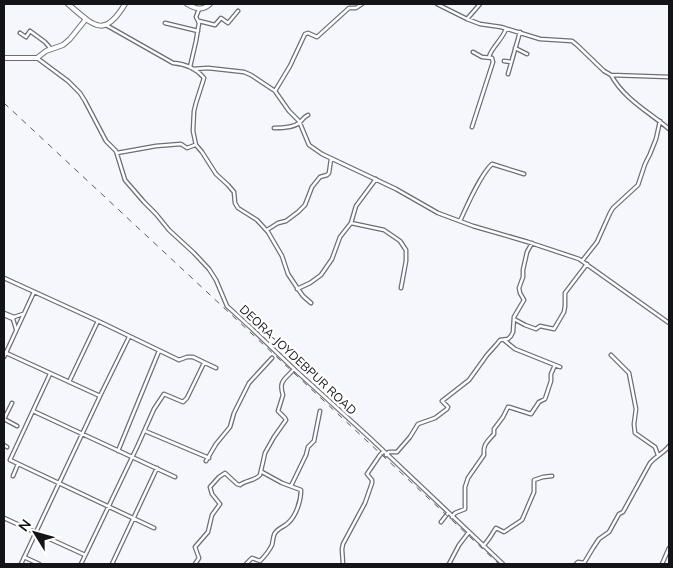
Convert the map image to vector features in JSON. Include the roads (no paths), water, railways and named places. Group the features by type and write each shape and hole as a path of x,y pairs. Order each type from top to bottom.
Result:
{"main road":[{"path":"68,4 98,25 106,25 116,18 125,4"},
{"path":"187,4 198,9 210,4"},
{"path":"4,58 37,58 44,52 60,47 67,42 86,18"}],"street":[{"path":"275,91 290,66 304,34 308,33 317,37 349,8 354,9 362,4"},
{"path":"437,4 480,24 540,38 572,41 604,71 611,75 669,77"},
{"path":"468,20 480,4"},
{"path":"192,68 198,31 199,21 196,17 198,9"},
{"path":"199,21 215,24 221,18 228,22 238,11"},
{"path":"165,23 198,31"},
{"path":"106,25 173,63 185,64 204,78 194,111 193,131 196,145 216,174 234,192 235,203 238,208 257,220 267,230 282,256 288,274 297,289 311,302"},
{"path":"489,57 490,52 503,37 506,29"},
{"path":"20,33 26,37 30,31 51,49"},
{"path":"508,74 520,32"},
{"path":"516,48 527,54"},
{"path":"472,127 493,62 492,58 482,57 473,52"},
{"name":"DEORA-JOYDEBPUR ROAD","path":"37,58 62,76 77,90 85,101 106,141 117,152 125,180 169,230 209,269 227,306 503,564"},
{"path":"504,61 511,62"},
{"path":"192,68 247,73 275,91 299,123 309,145 316,151 396,189 432,210 460,221 568,254 587,264 669,323"},
{"path":"646,76 651,72"},
{"path":"611,75 636,104 669,129"},
{"path":"274,128 290,127 299,123 302,118 308,115"},
{"path":"582,261 597,242 610,213 638,185 656,138 660,121"},
{"path":"117,152 156,146 181,144 187,148 196,145"},
{"path":"267,230 278,223 286,221 305,205 312,187 320,177 329,173 331,159"},
{"path":"460,221 486,171 492,164 524,174"},
{"path":"297,289 321,275 332,259 340,237 351,223 356,206 376,179"},
{"path":"351,223 384,230 400,241 406,250 401,288"},
{"path":"386,455 389,452 396,452 410,437 418,424 435,418 447,409 448,407 442,400 469,380 500,340 511,336 514,319 524,300 518,288 523,277 527,252 532,243"},
{"path":"514,319 536,330 540,326 554,329 564,312 565,293 587,264"},
{"path":"4,278 179,360 193,357 216,368"},
{"path":"4,357 34,292"},
{"path":"4,314 13,318 24,313"},
{"path":"13,318 16,330"},
{"path":"69,382 98,322"},
{"path":"21,564 129,337"},
{"path":"504,340 515,349 560,367"},
{"path":"118,451 159,351"},
{"path":"5,352 100,396"},
{"path":"611,355 629,373 636,409 635,433 655,447 658,456"},
{"path":"145,431 208,460 216,444 230,427 234,413 249,383 272,358"},
{"path":"81,564 154,409 164,394 183,402 187,398 204,363"},
{"path":"452,516 465,508 465,488 468,478 484,455 483,448 494,434 494,429 508,407 531,414 538,402 545,399 555,365"},
{"path":"196,564 200,558 195,548 208,532 212,515 220,506 210,487 219,476 225,473 240,485 244,481 258,478 262,472 265,453 286,420 278,411 284,394 281,386 294,369"},
{"path":"50,374 10,460 154,528"},
{"path":"12,403 4,419 17,426"},
{"path":"33,411 175,477"},
{"path":"291,486 308,447 314,441 320,411"},
{"path":"576,564 578,562 584,563 599,539 609,532 619,514 623,512 650,463 669,446"},
{"path":"343,564 343,544 365,503 372,483 367,474 383,452"},
{"path":"13,476 18,464"},
{"path":"112,564 156,468"},
{"path":"246,564 252,558 261,561 272,546 275,532 288,524 294,516 301,490 262,472"},
{"path":"483,546 496,528 504,532 522,520 534,492 534,480 552,476"},
{"path":"441,522 448,513"},
{"path":"4,518 86,555"},
{"path":"448,564 469,532"},
{"path":"662,564 669,548"},
{"path":"24,557 40,564"}],"railway":[{"path":"4,103 499,564"}]}
